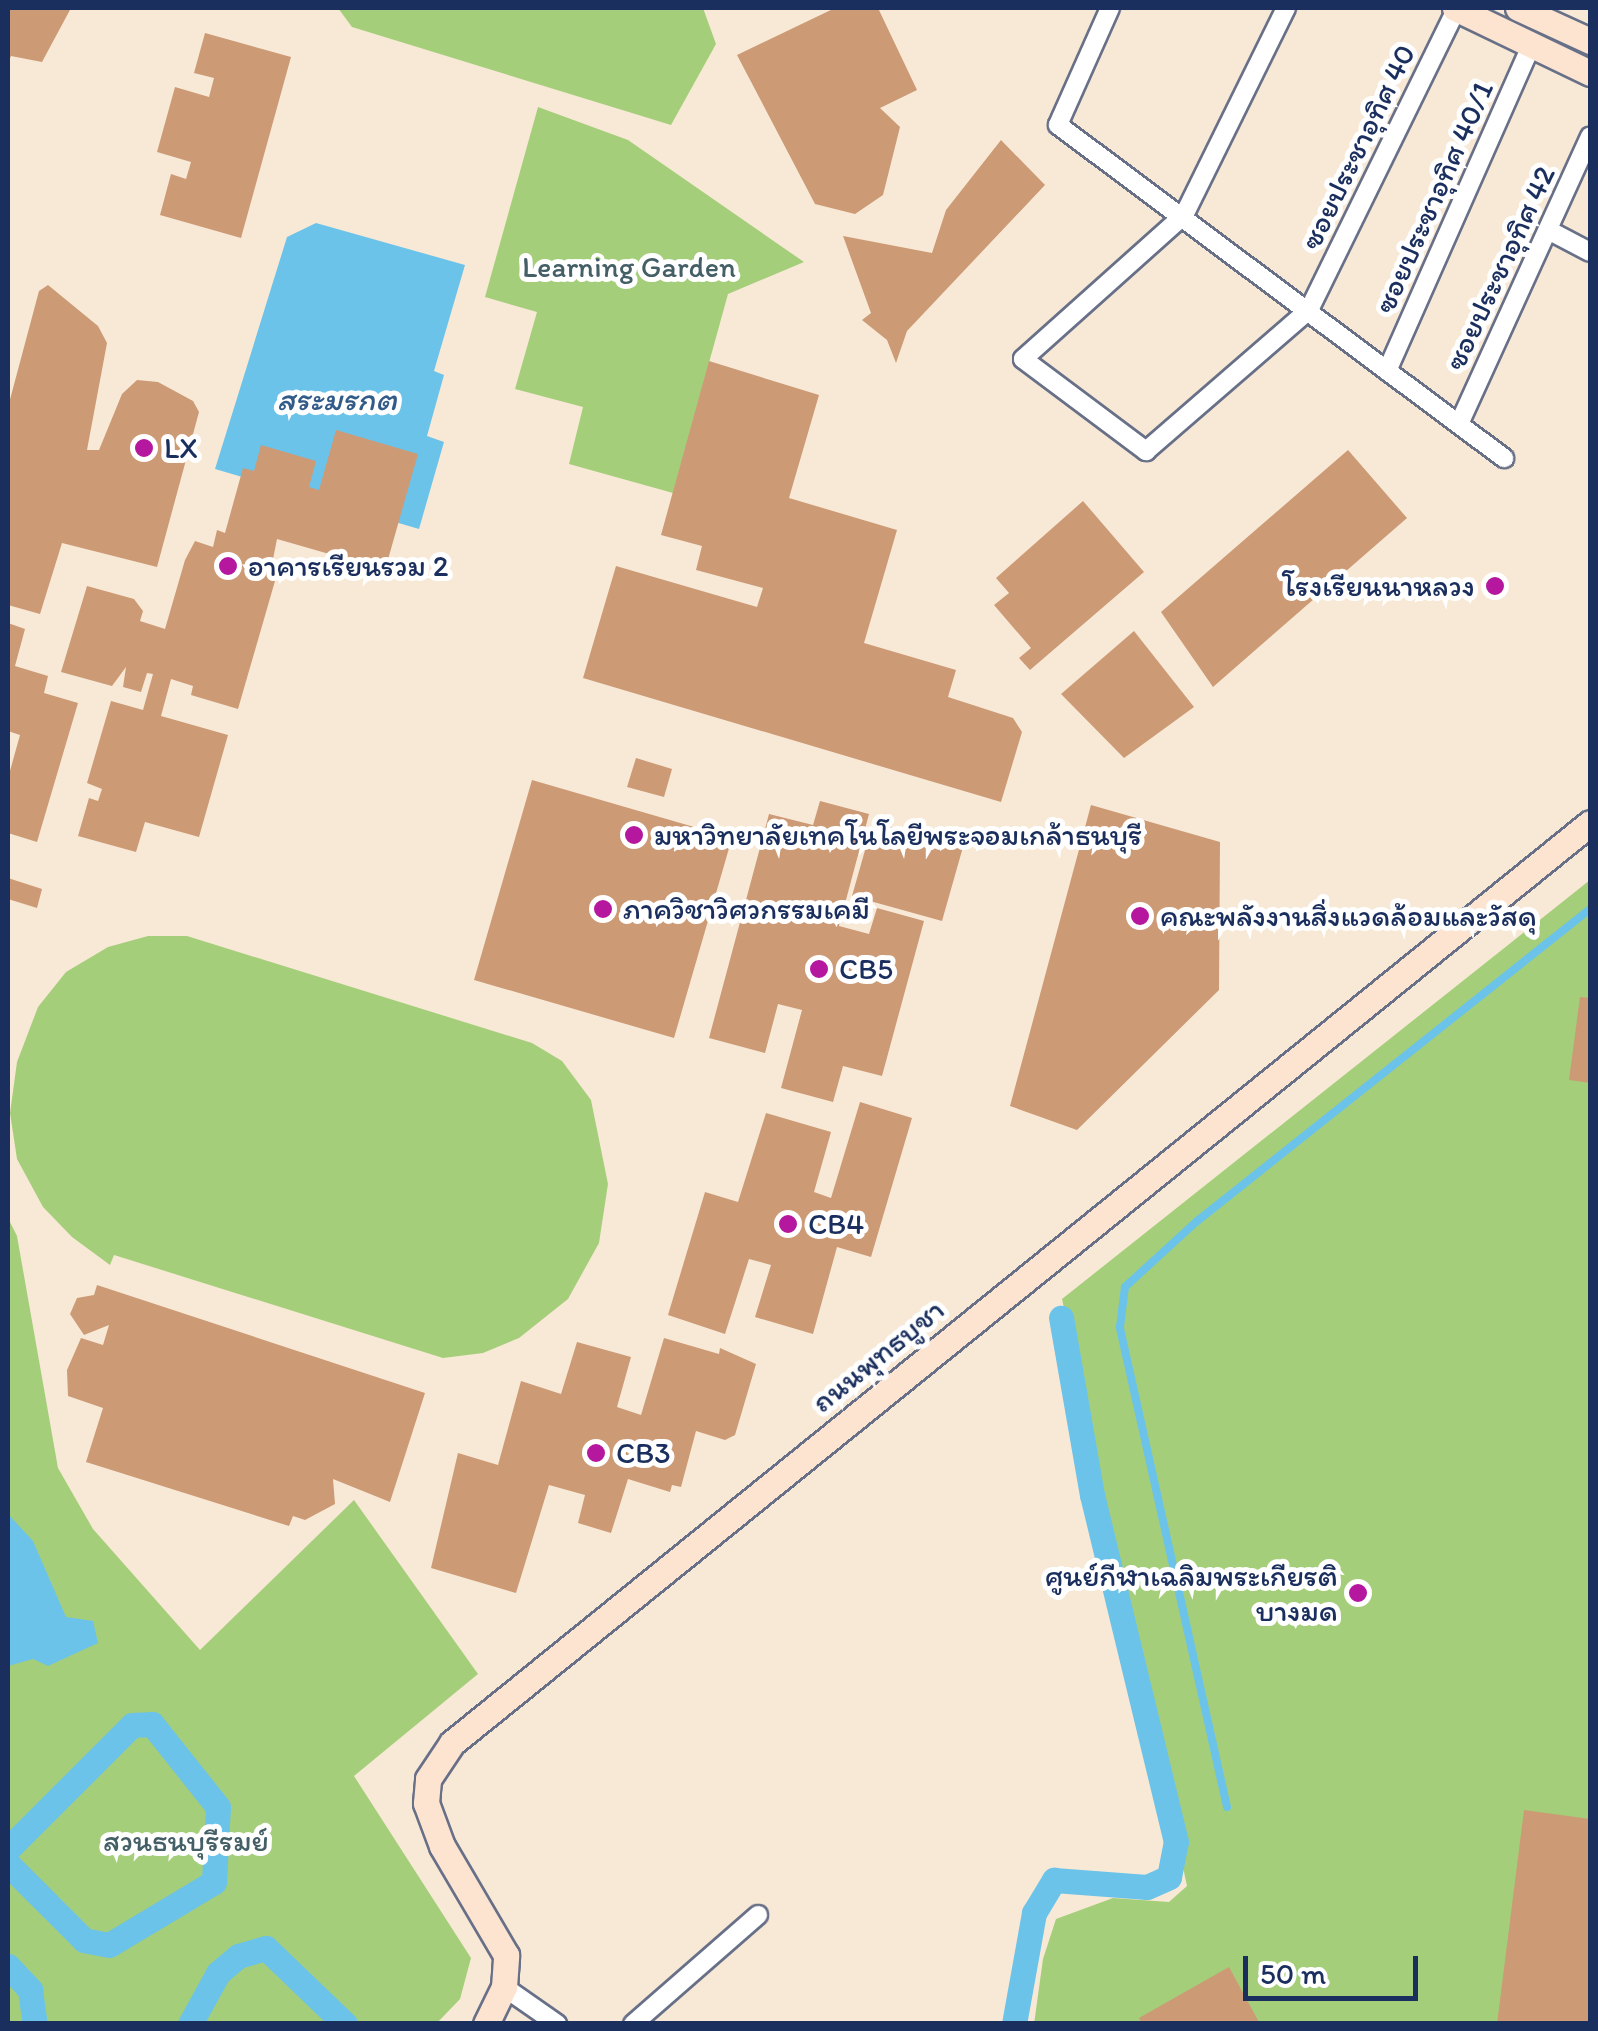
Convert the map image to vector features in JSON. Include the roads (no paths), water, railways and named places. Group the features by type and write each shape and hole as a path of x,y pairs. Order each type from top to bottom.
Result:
{"main road":[{"path":"1456,8 1584,70"},
{"path":"1518,8 1590,38"},
{"name":"ถนนพุทธบูชา","path":"504,1987 506,1955 498,1932 442,1846 426,1803 428,1779 452,1743 1590,823"},
{"path":"486,2024 504,1987"}],"street":[{"path":"1286,8 1184,215 1024,359 1146,451 1309,310"},
{"name":"ซอยประชาอุทิศ 40","path":"1309,310 1456,8"},
{"path":"1102,10 1056,121 1504,458"},
{"path":"1584,70 1590,38"},
{"name":"ซอยประชาอุทิศ 40/1","path":"1387,371 1532,44"},
{"name":"ซอยประชาอุทิศ 42","path":"1458,424 1590,136"},
{"path":"1548,230 1590,252"},
{"path":"633,2024 758,1916"},
{"path":"504,1987 558,2024"}],"water":[{"name":"สระมรกต","path":"316,223 465,265 434,371 444,375 427,436 444,442 419,529 215,469 287,237"},
{"path":"8,1514 33,1541 66,1617 93,1621 98,1643 48,1666 33,1659 8,1666"}],"waterway":[{"path":"1227,1807 1120,1327 1125,1287 1196,1222 1590,909"},
{"path":"1014,2024 1034,1913 1054,1880 1147,1887 1169,1877 1176,1842 1092,1495 1061,1318"},
{"path":"8,1849 132,1725 152,1724 218,1807 214,1882 109,1945 84,1940 8,1864"},
{"path":"190,2024 218,1973 238,1956 266,1948 345,2024"},
{"path":"8,1966 30,1990 35,2024"}],"place":[{"name":"LX","path":"144,448"},
{"name":"อาคารเรียนรวม 2","path":"228,566"},
{"name":"โรงเรียนนาหลวง","path":"1495,586"},
{"name":"มหาวิทยาลัยเทคโนโลยีพระจอมเกล้าธนบุรี","path":"634,835"},
{"name":"ภาควิชาวิศวกรรมเคมี","path":"603,909"},
{"name":"คณะพลังงานสิ่งแวดล้อมและวัสดุ","path":"1140,916"},
{"name":"CB5","path":"819,969"},
{"name":"CB4","path":"788,1224"},
{"name":"CB3","path":"596,1453"},
{"name":"ศูนย์กีฬาเฉลิมพระเกียรติ บางมด","path":"1358,1593"}],"park label":[{"name":"Learning Garden","path":"629,267"},
{"name":"สวนธนบุรีรมย์","path":"186,1841"}]}
